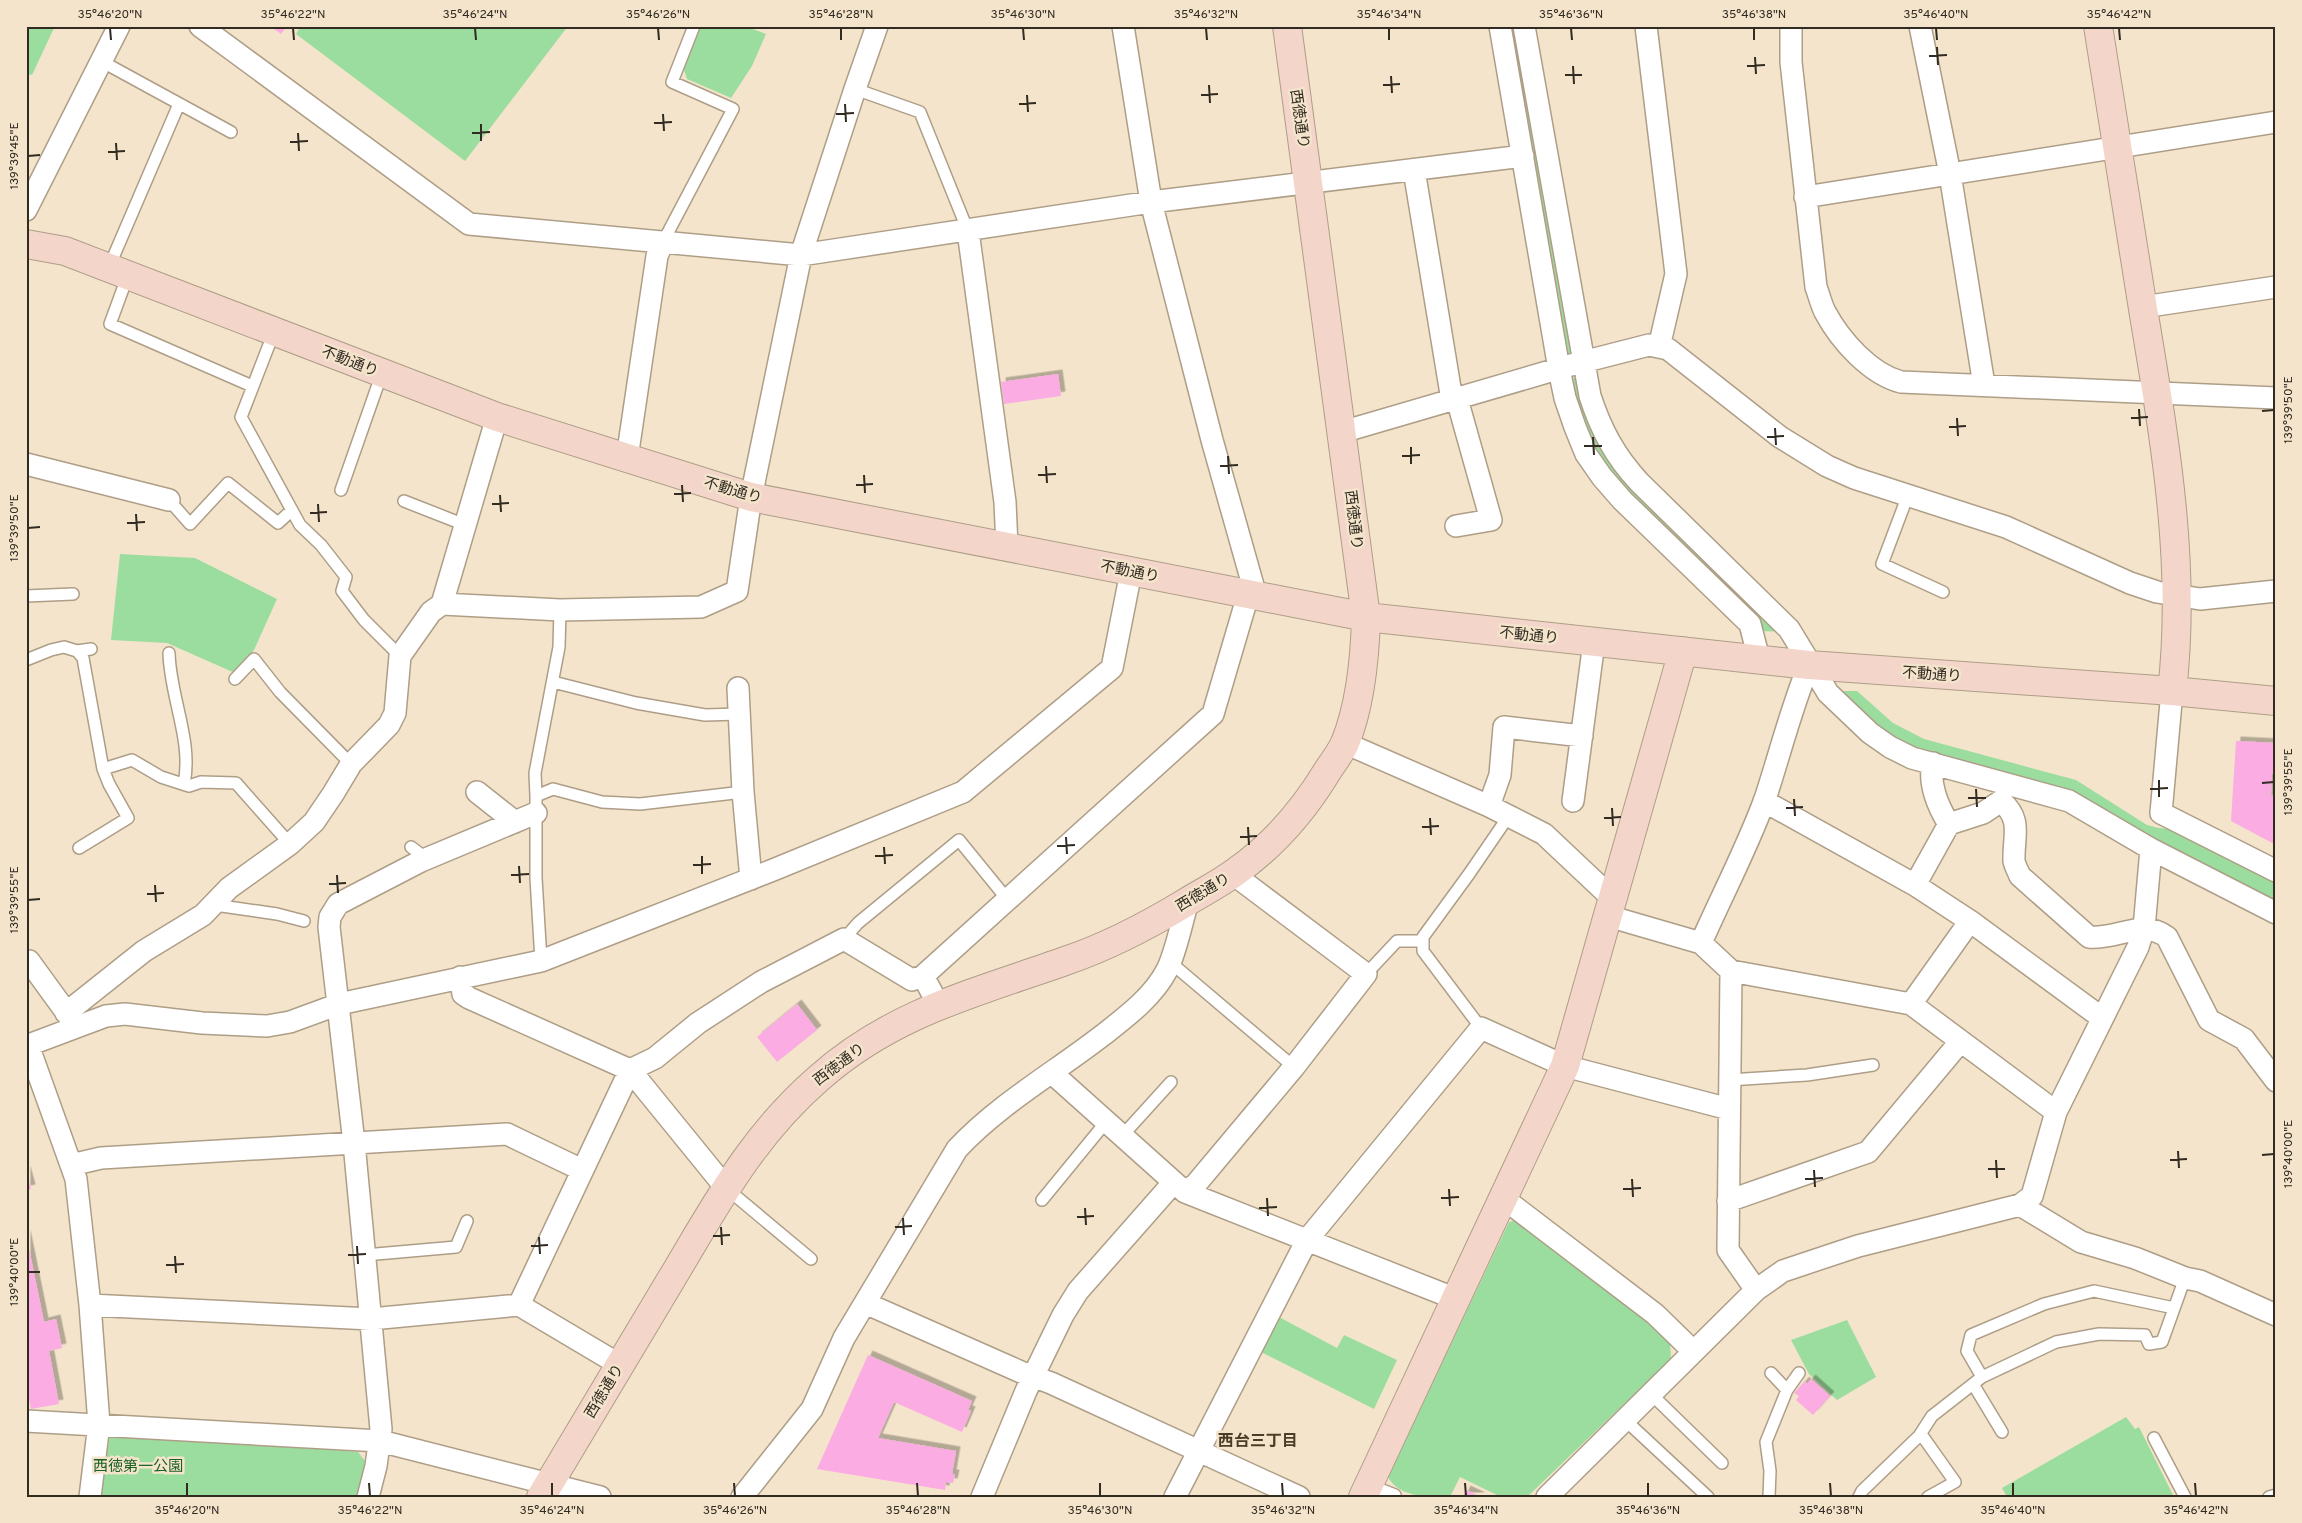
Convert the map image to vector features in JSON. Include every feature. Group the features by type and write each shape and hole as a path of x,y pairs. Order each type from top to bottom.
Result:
{"street":[{"path":"26,210 119,26"},
{"path":"200,26 469,224 801,255 1151,202 1523,156"},
{"path":"442,604 560,610 701,607 724,600 737,591 751,497 801,255 877,26"},
{"path":"519,1305 630,1070 655,1058 698,1023 761,982 844,939 912,980 923,976 1213,714 1252,595 1151,202 1123,26"},
{"name":"西徳通り","path":"545,1490 726,1188 769,1127 821,1076 849,1054 879,1035 938,1004 1098,949 1160,918 1233,874 1267,847 1297,816 1345,743 1361,680 1365,654 1366,617 1287,26"},
{"path":"1500,26 1559,369 1574,428 1586,454 1602,477 1622,500 1750,624 1759,659"},
{"path":"1524,26 1590,396 1598,421 1609,444 1638,482 1789,629 1809,665 1828,693 1870,733 1890,747 1912,758 1933,763 2004,792 2069,801 2151,850 2276,913"},
{"path":"1646,26 1676,274 1659,347"},
{"path":"1792,26 1791,62 1816,286 1825,312 1842,336 1873,371 1886,378 1901,382 2276,398"},
{"path":"1920,26 1950,174 1984,385"},
{"path":"2098,26 2172,495 2177,596 2176,658 2155,816 2276,871"},
{"path":"1805,197 2276,122"},
{"path":"1414,170 1455,400 1491,520 1456,526"},
{"path":"968,231 1006,502 1007,547"},
{"path":"627,458 657,256 663,242"},
{"name":"不動通り","path":"26,244 65,251 497,417 751,497 1366,617 1809,665 2172,691 2276,701"},
{"path":"2143,307 2276,287"},
{"path":"1342,432 1583,362 1649,345 1668,349 1780,437 1827,466 1854,478 2006,526 2130,583 2177,596 2214,598 2276,592"},
{"path":"90,1497 99,1424 90,1305 76,1179 27,1046 71,1020 144,951 203,915 215,905 229,888 290,844 314,822 350,764 389,725 395,713 400,656 431,612 442,604 497,417"},
{"path":"26,464 170,500"},
{"path":"71,1020 125,1014 202,1023 267,1026 290,1022 339,1004 541,961 751,879 963,792 1112,668 1131,572"},
{"path":"1573,801 1594,642"},
{"path":"1366,1491 1565,1066 1683,651"},
{"path":"1701,943 1748,842 1764,801 1797,695 1809,665"},
{"path":"738,688 743,792 751,879"},
{"path":"1489,806 1500,775 1504,728 1582,736"},
{"path":"1345,743 1489,806 1544,834 1610,908 1701,943 1731,971 1912,1004 1960,1042 2056,1112"},
{"path":"1933,763 1931,771 1939,808 1949,824"},
{"path":"477,792 515,822"},
{"path":"1915,885 1949,824 1983,813 2004,792"},
{"path":"2004,792 2013,815 2016,831 2014,862 2020,876 2089,937 2103,939 2144,928 2160,932 2167,937 2210,1020 2244,1038 2274,1076"},
{"path":"1764,801 1915,885 1970,921 2102,1018"},
{"path":"368,1497 381,1429 339,1004 323,926 338,904 419,853 515,822 536,804"},
{"path":"1547,1497 1693,1351 1725,1331 1756,1290 1783,1271 1858,1246 2020,1205 2032,1196 2056,1112 2138,947 2144,928 2151,850"},
{"path":"982,1497 1062,1315 1075,1295 1180,1187 1196,1184 1294,1067 1366,974 1233,874"},
{"path":"742,1497 812,1408 861,1299 956,1149 979,1125 1052,1074 1126,1017 1149,995 1167,970 1188,901"},
{"path":"1912,1004 1970,921"},
{"path":"26,961 29,961 71,1020"},
{"path":"1731,971 1728,1250 1756,1290"},
{"path":"923,976 938,1004"},
{"path":"460,977 463,994 469,998 630,1070 726,1188"},
{"path":"1175,1497 1307,1240 1481,1028 1565,1066 1729,1109"},
{"path":"1728,1201 1868,1152 1960,1042"},
{"path":"1052,1074 1180,1187 1456,1299"},
{"path":"71,1165 101,1158 507,1134 582,1170"},
{"path":"1503,1198 1655,1314 1693,1351"},
{"path":"2020,1205 2081,1242 2135,1258 2185,1278 2200,1281 2276,1315"},
{"path":"861,1299 1299,1497"},
{"path":"90,1305 371,1319 519,1305 620,1365"},
{"path":"26,1421 380,1441 545,1490 600,1497"}],"lane":[{"path":"663,242 733,109 672,82 694,26"},
{"path":"101,61 231,132"},
{"path":"855,89 920,112 968,231"},
{"path":"179,104 119,271 110,324 252,386"},
{"path":"274,332 241,417 300,525 321,545 346,577 342,591 364,620 400,656"},
{"path":"341,490 382,373"},
{"path":"170,500 190,524 228,483 278,523 292,510"},
{"path":"1908,495 1882,564 1943,592"},
{"path":"404,501 465,525"},
{"path":"26,596 73,594"},
{"path":"541,961 536,878 535,773 559,646 560,610"},
{"path":"27,658 64,647 77,651 91,649"},
{"path":"77,651 83,658 103,769 128,818 79,848"},
{"path":"169,653 169,670 187,760 184,784"},
{"path":"235,679 254,659 280,692 350,764"},
{"path":"553,682 636,703 705,715 740,714"},
{"path":"103,769 132,760 161,777 189,786 201,782 236,783 290,844"},
{"path":"536,804 553,789 602,802 640,804 743,792"},
{"path":"1481,1028 1423,951 1423,937 1508,817"},
{"path":"844,939 858,923 959,840 1007,899"},
{"path":"215,905 277,914 304,921"},
{"path":"1366,974 1397,941 1423,941"},
{"path":"1170,962 1294,1067"},
{"path":"1729,1080 1807,1075 1873,1065"},
{"path":"1042,1200 1114,1129 1171,1082"},
{"path":"726,1188 811,1259"},
{"path":"364,1256 456,1247 467,1221"},
{"path":"1859,1497 1862,1491 1920,1434 1932,1416 1978,1381 2056,1342 2078,1337 2099,1334 2145,1335 2149,1344 2162,1342 2185,1278"},
{"path":"2002,1432 1978,1381 1967,1352 1971,1336 2044,1304 2094,1291 2174,1308"},
{"path":"1771,1373 1787,1390"},
{"path":"1769,1497 1770,1471 1766,1442 1787,1390 1799,1373"},
{"path":"1650,1393 1722,1463"},
{"path":"1624,1419 1706,1496"},
{"path":"1920,1434 1955,1482 1928,1497"},
{"path":"2154,1438 2184,1497"},
{"path":"1366,1491 1395,1495"},
{"path":"2269,1497 2276,1495"}],"green space":[{"path":"26,26 55,26 32,75 26,74"},
{"path":"301,26 568,26 465,161 296,34"},
{"path":"700,26 750,26 750,28 766,34 752,66 731,98 687,79 683,67"},
{"path":"1505,26 1520,26 1577,354 1563,358"},
{"path":"1580,377 1593,423 1785,632 1760,631 1626,498 1592,452 1567,379"},
{"path":"120,554 195,558 277,599 254,650 235,673 167,643 111,640"},
{"path":"1833,691 1857,691 1893,723 1924,739 2076,780 2147,825 2181,830 2276,876 2276,906 2139,839 1908,752"},
{"path":"1517,1220 1633,1307 1670,1342 1671,1359 1527,1497 1501,1497 1460,1477 1450,1497 1407,1493 1393,1484 1388,1477 1509,1222"},
{"path":"1279,1317 1337,1348 1344,1335 1397,1360 1374,1409 1261,1352"},
{"path":"1847,1320 1876,1377 1837,1400 1809,1374 1791,1340"},
{"path":"2126,1417 2135,1429 2139,1427 2174,1497 2007,1497 2002,1488"},
{"name":"西徳第一公園","path":"115,1433 358,1452 365,1461 357,1497 100,1497 110,1435"}],"building":[{"path":"270,26 287,26 281,34"},
{"path":"1058,374 1061,396 1004,404 1001,382"},
{"path":"2236,741 2276,743 2276,774 2272,774 2271,795 2276,798 2276,845 2231,821"},
{"path":"797,1004 817,1030 777,1062 757,1037"},
{"path":"26,1170 31,1189 26,1190"},
{"path":"26,1234 44,1322 56,1319 62,1348 49,1351 59,1404 31,1409 26,1384"},
{"path":"868,1355 972,1401 968,1410 971,1411 962,1432 894,1402 878,1438 956,1451 952,1474 955,1474 953,1483 946,1482 945,1490 817,1469"},
{"path":"1811,1379 1830,1396 1813,1415 1796,1400 1799,1396 1794,1393 1805,1381 1807,1384"},
{"path":"1466,1490 1481,1497 1463,1497"}],"district":[{"name":"西台三丁目","path":"1258,1440"}]}
